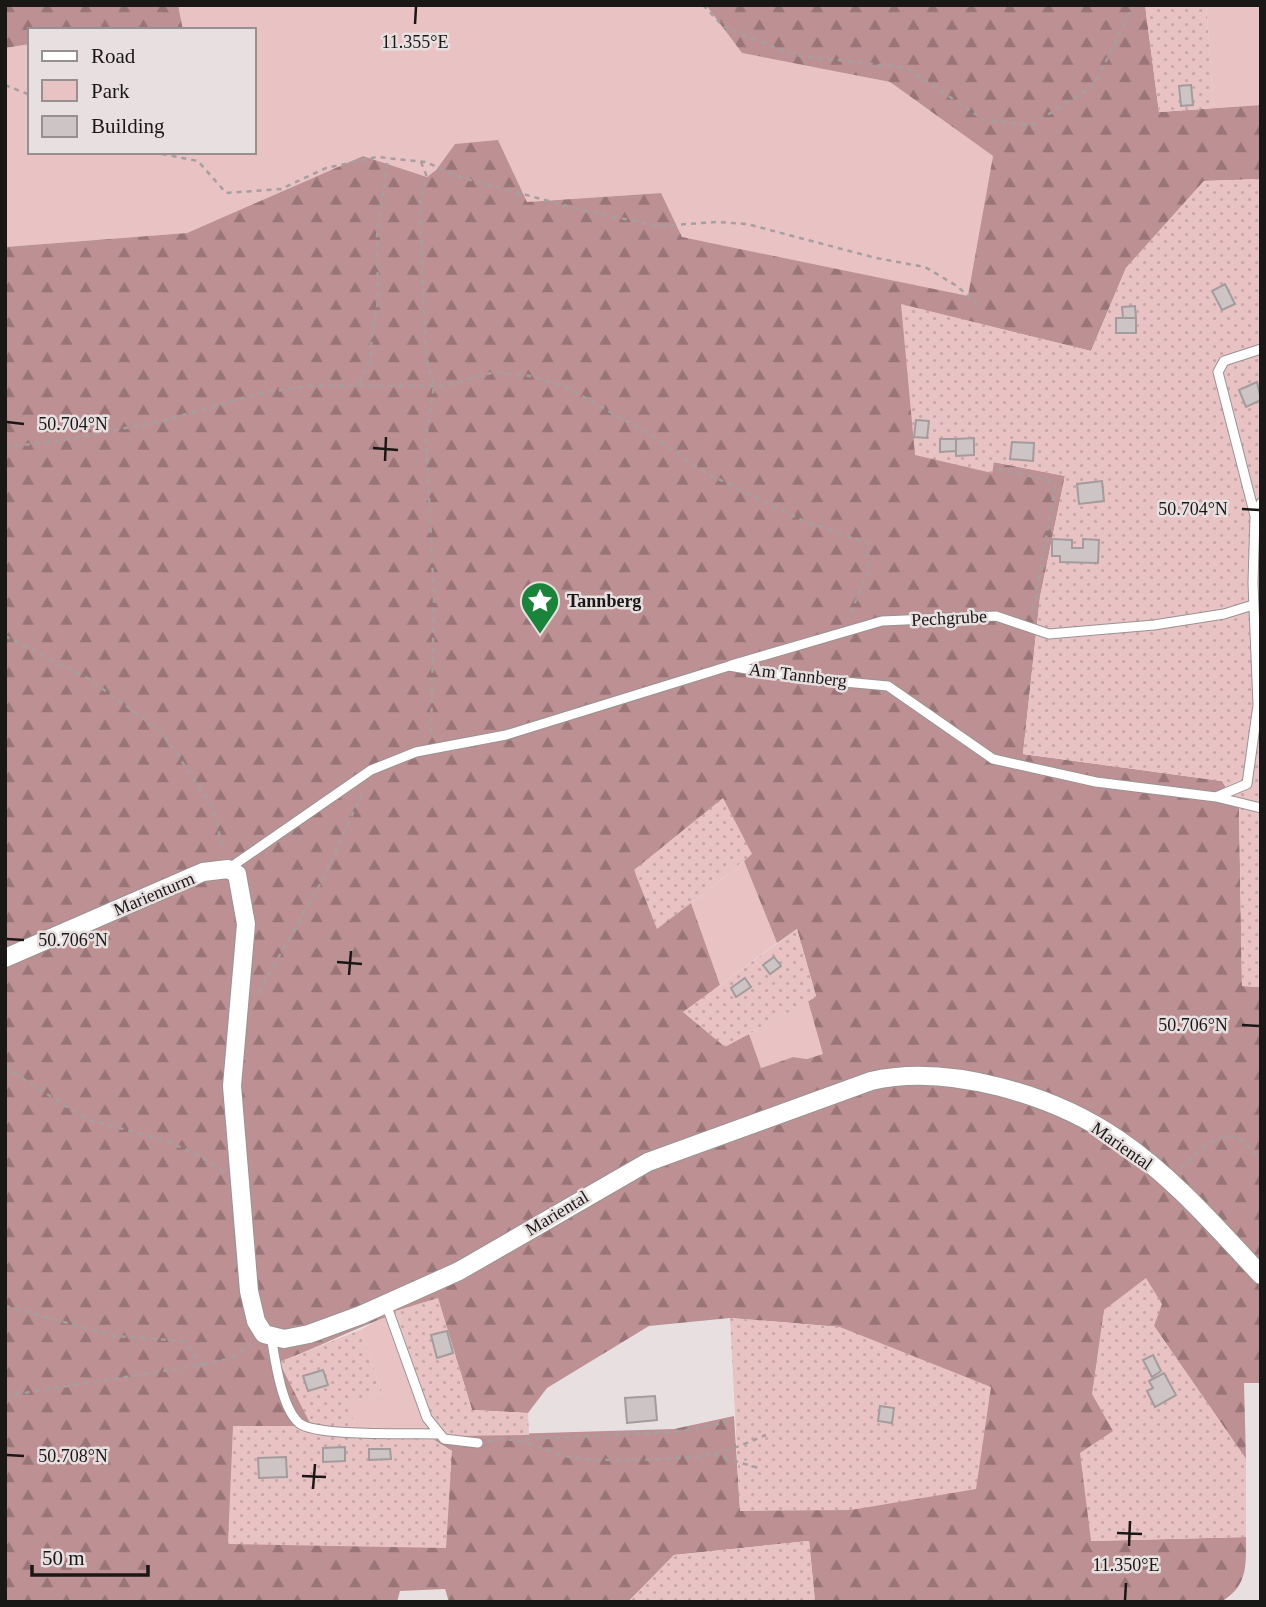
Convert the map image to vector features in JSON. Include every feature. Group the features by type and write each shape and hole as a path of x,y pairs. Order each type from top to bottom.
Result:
{"street":[{"name":"Marienturm","path":"5,958 192,877 228,869"},
{"path":"228,869 237,874 240,883 246,924 232,1086 249,1291 256,1321 267,1335"},
{"name":"Mariental","path":"267,1335 284,1339 309,1334 386,1304 459,1271 648,1162 859,1085 896,1075 921,1074 984,1084 1046,1103 1118,1139 1169,1181 1261,1275"}],"lane":[{"path":"1216,797 1247,784 1259,705 1253,605 1255,516 1218,372 1224,361 1261,349"},
{"path":"1255,516 1261,503"},
{"name":"Pechgrube","path":"729,666 883,621 996,616 1049,634 1154,625 1224,614 1253,605"},
{"name":"Am Tannberg","path":"228,869 378,767 431,749 506,735 729,666 801,678 888,686 993,759 1097,782 1216,797 1261,808"},
{"path":"386,1304 427,1418 439,1434"},
{"path":"267,1335 277,1374 299,1423 311,1429 333,1432 439,1434 457,1442 478,1443"}],"path":[{"path":"703,5 724,27 794,55 906,68 984,120 1032,125 1094,85 1134,5"},
{"path":"5,85 28,93"},
{"path":"162,154 198,161 226,193 281,188 326,168 377,157 420,161 456,176 496,187 657,226 717,222 747,224 876,258 925,267 957,286 980,307"},
{"path":"359,384 372,360 370,351 378,301 377,236 388,158"},
{"path":"420,161 427,177 420,199 422,296 428,368 434,386 426,438 434,600 431,749"},
{"path":"5,447 58,442 162,421 260,393 310,386 434,386 467,382 495,372 530,376 564,386 648,433 706,473 802,520 867,543 869,570 843,632"},
{"path":"998,468 1048,480 1055,488 1030,627"},
{"path":"5,636 89,679 162,732 212,807 228,869"},
{"path":"236,1019 253,1000 309,905 355,804 378,767"},
{"path":"5,1067 86,1119 167,1141 200,1156 242,1184"},
{"path":"1169,1181 1201,1148 1226,1135 1243,1140 1261,1161"},
{"path":"5,1306 115,1336 185,1341 201,1365"},
{"path":"5,1396 232,1358 267,1335"},
{"path":"478,1443 675,1432 734,1421"},
{"path":"522,1439 545,1450 576,1458 710,1454 766,1435"},
{"path":"710,1454 759,1468"}],"green space":[{"path":"5,5 178,5 183,28 28,28 28,44 5,48"},
{"path":"178,5 706,5 742,53 890,82 993,156 969,297 682,237 660,193 527,202 455,144 436,170 427,177 363,156 187,233 5,247 5,48 28,44 28,154 256,154 256,28 183,28"},
{"path":"706,5 1145,5 1159,112 1261,105 1261,179 1204,181 1126,268 1091,351 902,305 992,473 993,462 1065,476 1040,597 1023,754 1222,781 1239,808 1242,986 1261,987 1261,1383 1244,1383 1246,1459 1154,1326 1113,1431 1091,1541 1246,1537 1245,1566 1241,1582 1230,1596 1221,1602 815,1602 809,1541 674,1555 628,1602 449,1602 445,1589 400,1591 397,1602 5,1602 5,247 187,233 363,156 427,177 436,170 455,144 498,140 527,202 661,193 682,237 968,296 993,156 890,82 742,53","holes":["752,854 744,861 777,943 797,929 816,996 808,1001 823,1054 807,1059 793,1057 761,1068 749,1034 725,1046 684,1012 720,985 691,903 657,929","438,1299 472,1410 528,1413 547,1388 649,1326 730,1318 840,1327 740,1511 734,1416 674,1429 447,1436 434,1440 452,1451 297,1426 311,1423 280,1362 378,1320"]},
{"path":"1145,5 1206,5 1214,108 1159,112"},
{"path":"1206,5 1261,5 1261,105 1214,108"},
{"path":"1261,179 1261,987 1242,986 1239,808 1222,781 1023,754 1040,597 1065,476 994,462 992,473 915,455 901,304 1091,351 1126,268 1204,181"},
{"path":"723,798 752,854 657,929 634,870"},
{"path":"744,861 777,943 720,985 691,903"},
{"path":"797,929 816,997 725,1047 683,1012"},
{"path":"808,1001 824,1054 807,1059 793,1057 761,1068 749,1034"},
{"path":"1146,1278 1162,1304 1154,1326 1246,1459 1246,1537 1091,1541 1080,1453 1113,1431 1092,1394 1104,1310"},
{"path":"438,1298 472,1410 528,1413 529,1435 447,1436 430,1416 395,1311"},
{"path":"395,1311 430,1416 447,1436 434,1440 361,1436 345,1404 382,1392 360,1330"},
{"path":"730,1318 840,1327 991,1387 976,1489 851,1510 740,1511"},
{"path":"360,1330 382,1392 346,1404 361,1436 434,1440 452,1451 446,1548 228,1544 233,1426 297,1426 310,1423 279,1362"},
{"path":"809,1541 815,1602 628,1602 674,1555"}],"building":[{"path":"1191,85 1193,105 1181,106 1179,86"},
{"path":"1225,284 1235,304 1222,310 1212,291"},
{"path":"1135,306 1136,318 1123,318 1122,307"},
{"path":"1116,318 1136,318 1136,333 1116,333"},
{"path":"1257,382 1261,400 1246,407 1239,390"},
{"path":"916,420 929,421 927,438 914,437"},
{"path":"974,438 974,455 956,456 956,439"},
{"path":"940,439 956,439 956,451 940,452"},
{"path":"1012,442 1034,443 1033,461 1010,459"},
{"path":"1102,481 1104,501 1079,504 1077,484"},
{"path":"1052,539 1072,540 1072,548 1083,548 1083,539 1099,540 1098,563 1060,562 1060,556 1052,556"},
{"path":"774,957 781,966 770,974 763,965"},
{"path":"745,978 751,987 736,997 731,988"},
{"path":"447,1331 453,1353 437,1358 431,1335"},
{"path":"1153,1355 1161,1371 1152,1377 1143,1360"},
{"path":"323,1370 328,1385 308,1391 303,1376"},
{"path":"1164,1373 1176,1395 1155,1407 1147,1391 1153,1388 1149,1381"},
{"path":"655,1396 657,1420 627,1423 625,1398"},
{"path":"880,1406 894,1408 892,1423 878,1421"},
{"path":"345,1447 345,1461 323,1462 323,1448"},
{"path":"369,1449 390,1449 391,1459 369,1460"},
{"path":"286,1457 287,1477 259,1478 258,1458"}],"place":[{"name":"Tannberg","path":"540,635"}]}
